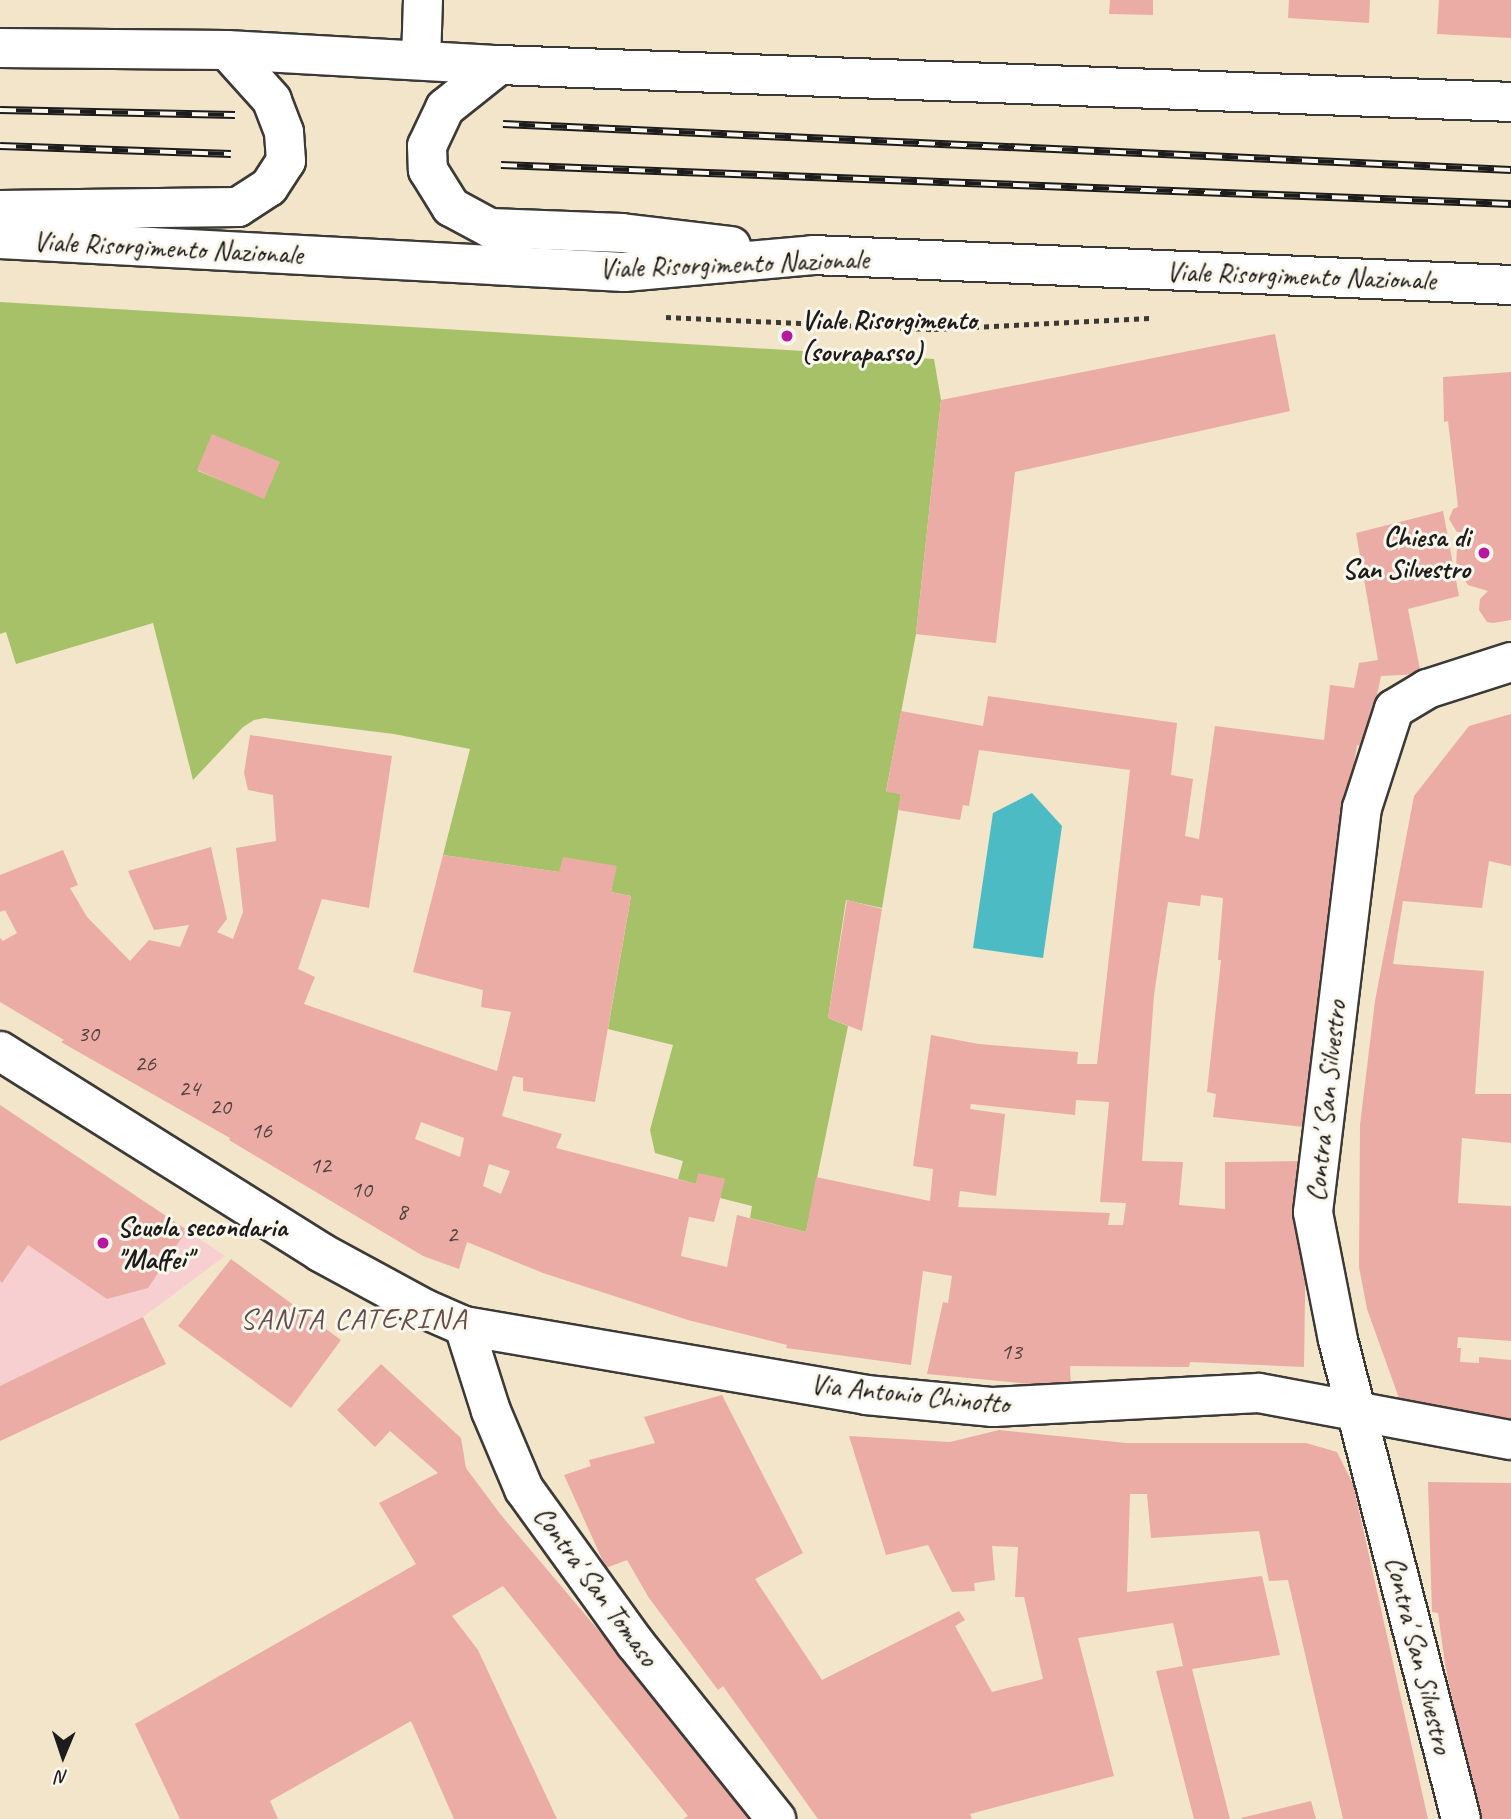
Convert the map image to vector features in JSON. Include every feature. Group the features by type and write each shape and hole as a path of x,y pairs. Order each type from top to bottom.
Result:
{"main road":[{"path":"421,60 423,0"},
{"path":"0,48 227,50 499,65 1511,102"},
{"path":"0,211 238,207 270,187 286,161 284,132 272,100 227,50"},
{"path":"499,65 445,108 427,146 428,170 451,207 490,228 622,233 813,255"},
{"name":"Viale Risorgimento Nazionale","path":"0,239 624,272 813,255 1511,285"},
{"name":"Contra' San Silvestro","path":"1461,1819 1338,1340 1313,1212 1362,807 1394,709 1427,689 1511,662"},
{"name":"Via Antonio Chinotto","path":"0,1051 320,1252 425,1309 464,1326 866,1395 993,1407 1259,1393 1511,1440"},
{"name":"Contra' San Tomaso","path":"464,1326 491,1411 524,1489 635,1643 776,1819"}],"shaded area":[{"name":"Scuola secondaria \"Maffei\"","path":"0,1105 225,1256 143,1317 0,1386"}],"green space":[{"path":"0,302 934,359 941,400 916,634 886,791 901,794 882,908 846,900 828,1018 848,1026 806,1232 750,1218 752,1206 720,1198 724,1179 699,1174 696,1184 678,1179 683,1161 655,1153 650,1130 673,1045 608,1029 631,896 611,892 616,866 559,872 443,855 470,749 394,734 265,718 254,720 243,727 193,780 153,623 16,664 6,632 0,634","holes":["212,435 279,462 264,498 198,471"]}],"water":[{"path":"1032,793 1062,826 1043,958 973,948 993,813"}],"building":[{"path":"1110,0 1153,0 1153,15 1109,14"},
{"path":"1289,0 1370,0 1369,23 1288,18"},
{"path":"1439,0 1511,0 1511,38 1437,34"},
{"path":"1275,334 1290,411 1015,472 996,643 916,634 941,400"},
{"path":"1511,372 1511,620 1493,623 1487,622 1479,610 1480,599 1488,591 1468,585 1456,568 1457,548 1470,532 1457,532 1449,519 1453,509 1458,507 1448,421 1444,422 1443,377"},
{"path":"212,434 280,462 264,499 197,470"},
{"path":"1443,511 1459,596 1408,609 1421,674 1381,676 1366,747 1357,745 1322,971 1304,1127 1213,1117 1216,1094 1207,1092 1221,960 1218,960 1223,898 1201,895 1200,906 1168,902 1154,995 1142,1161 1183,1162 1179,1205 1225,1209 1225,1162 1307,1161 1304,1367 1190,1362 1189,1367 1070,1366 1071,1388 927,1374 943,1302 948,1303 952,1276 923,1271 911,1365 786,1348 787,1345 688,1320 543,1273 467,1242 459,1269 423,1256 229,1140 230,1138 61,1042 64,1040 0,1002 0,938 3,941 17,933 5,910 0,912 0,875 63,850 78,885 70,888 87,917 130,961 149,940 180,947 189,925 154,930 128,871 211,847 227,919 217,932 233,939 243,912 236,848 276,841 273,795 248,790 244,773 250,735 392,756 369,908 322,899 298,969 315,977 304,1004 497,1071 511,1012 481,1007 483,990 413,972 443,855 559,872 563,857 617,866 611,892 631,896 595,1102 523,1091 523,1078 513,1076 502,1116 562,1134 556,1148 696,1184 698,1173 725,1179 714,1222 689,1217 681,1256 727,1267 737,1215 806,1232 816,1177 930,1201 933,1169 913,1166 931,1035 979,1044 1078,1052 1077,1064 1097,1064 1130,770 979,750 969,806 963,805 960,820 898,810 901,794 886,792 901,711 983,726 988,696 1177,723 1171,775 1193,779 1185,836 1199,839 1215,726 1324,740 1330,685 1354,688 1359,663 1378,660 1356,533","holes":["1076,1100 1109,1102 1100,1202 1126,1203 1123,1225 1108,1225 1110,1213 958,1207 960,1191 996,1196 1005,1114 970,1109 971,1104 1075,1115","421,1122 464,1138 460,1157 415,1139","489,1164 510,1171 501,1194 483,1186"]},
{"path":"1511,714 1511,866 1489,861 1482,908 1403,901 1393,964 1484,971 1475,1094 1511,1094 1511,1143 1462,1138 1458,1203 1511,1206 1511,1341 1458,1337 1457,1348 1461,1348 1460,1362 1479,1363 1479,1357 1511,1360 1511,1421 1404,1412 1367,1309 1359,1267 1360,1125 1375,1001 1414,796 1469,726"},
{"path":"847,900 882,909 862,1031 828,1018"},
{"path":"0,1105 187,1230 148,1288 107,1299 28,1245 2,1283 0,1281"},
{"path":"231,1259 341,1340 291,1408 178,1326"},
{"path":"143,1317 166,1364 0,1441 0,1386"},
{"path":"381,1364 461,1438 466,1468 501,1515 758,1819 683,1819 688,1816 503,1586 452,1616 478,1650 557,1819 454,1819 411,1721 270,1801 278,1819 180,1819 135,1724 416,1564 379,1503 438,1473 390,1431 375,1447 337,1410"},
{"path":"722,1395 803,1553 755,1579 822,1680 959,1611 965,1620 955,1626 992,1692 1043,1679 1024,1597 1015,1597 1018,1547 992,1546 995,1580 974,1583 975,1591 952,1592 928,1545 886,1555 849,1436 950,1442 999,1430 1126,1443 1306,1443 1337,1452 1353,1484 1428,1819 1343,1819 1288,1580 1269,1581 1259,1531 1151,1538 1147,1494 1130,1494 1127,1592 1262,1576 1280,1655 1192,1669 1230,1819 1194,1819 1156,1671 1183,1666 1173,1623 1078,1638 1114,1776 970,1814 972,1819 818,1819 723,1686 718,1690 649,1598 627,1560 606,1568 564,1475 591,1466 589,1460 655,1443 644,1417"},
{"path":"1428,1482 1511,1483 1511,1819 1477,1819 1445,1664 1438,1613 1432,1612"},
{"path":"1311,1801 1316,1819 1241,1818"}],"railway":[{"path":"0,110 235,115"},
{"path":"503,124 1511,170"},
{"path":"0,146 231,154"},
{"path":"501,165 1511,204"}],"place":[{"name":"Viale Risorgimento (sovrapasso)","path":"787,336"},
{"name":"Chiesa di San Silvestro","path":"1484,553"},
{"name":"Scuola secondaria \"Maffei\"","path":"103,1243"}],"district":[{"name":"SANTA CATERINA","path":"354,1318"}]}
